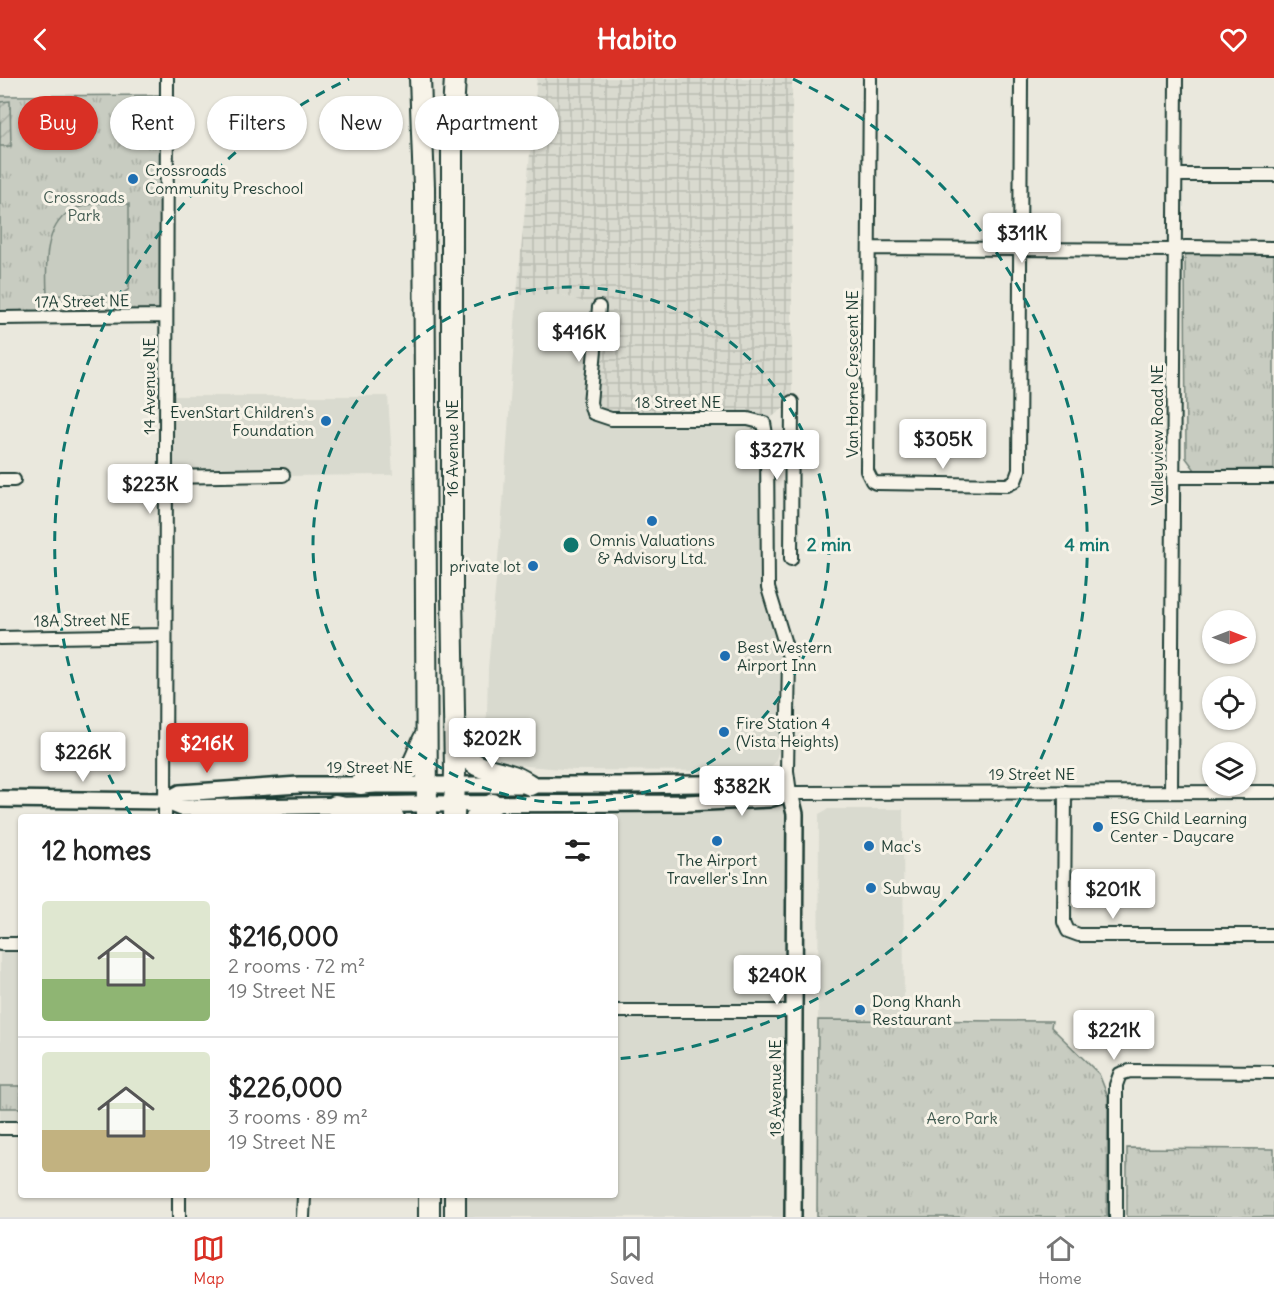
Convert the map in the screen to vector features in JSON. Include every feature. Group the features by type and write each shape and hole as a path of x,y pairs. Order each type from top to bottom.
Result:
{"highway":[{"name":"16 Avenue NE","path":"420,78 424,187 427,802"},
{"name":"16 Avenue NE","path":"454,802 452,129 455,78"},
{"path":"455,725 465,754 475,764 490,771 513,776 530,785"},
{"path":"360,784 401,775 409,768 428,732"},
{"path":"479,814 493,804"},
{"path":"336,806 375,814"},
{"path":"429,1198 429,1217"},
{"path":"455,1198 455,1217"}],"street":[{"name":"14 Avenue NE","path":"165,814 167,78"},
{"name":"Van Horne Crescent NE","path":"870,78 867,471 872,481 876,483 944,485 1006,485 1015,481 1017,476 1021,78"},
{"name":"Valleyview Road NE","path":"1171,792 1176,78"},
{"path":"1176,175 1274,175"},
{"path":"869,248 1175,250 1185,247 1274,248"},
{"name":"18 Street NE","path":"598,307 590,403 593,413 611,418 748,419 764,423"},
{"name":"17A Street NE","path":"0,318 165,316"},
{"path":"791,559 792,402"},
{"name":"18 Avenue NE","path":"764,423 767,440 768,588 789,657 787,771 795,814 793,1217"},
{"path":"165,477 283,475"},
{"path":"1174,477 1274,477"},
{"path":"0,480 14,480"},
{"name":"18A Street NE","path":"0,638 165,635"},
{"name":"19 Street NE","path":"454,802 530,785 769,783 790,793"},
{"name":"19 Street NE","path":"165,801 180,793 299,785 360,784 427,802"},
{"path":"1065,792 1064,922 1068,931 1079,935 1274,935"},
{"name":"19 Street NE","path":"0,799 165,801 182,808 427,802 687,803 769,799 790,793 1274,792"},
{"path":"0,944 18,944"},
{"path":"618,1011 793,1011"},
{"path":"1116,1217 1116,1085 1120,1074 1130,1071 1274,1072"},
{"path":"0,1128 18,1128"},
{"path":"178,1198 178,1217"},
{"path":"303,1217 304,1198"}],"shaded area":[{"path":"537,78 792,78 792,402 764,423 593,413 598,307 563,295 517,295 530,150 559,150 559,96 535,96"},
{"path":"517,295 563,295 599,307 764,423 767,559 789,657 788,723 775,762 768,771 730,771 730,768 725,768 724,771 573,770 505,764 482,757 503,504"},
{"path":"165,396 388,396 393,475 165,477"},
{"path":"790,793 793,1217 466,1217 465,1198 618,1198 618,814 493,814 493,804"},
{"path":"828,809 903,809 904,1020 818,1020 819,814"},
{"path":"0,944 18,944 18,1128 0,1128"}],"green space":[{"name":"Crossroads Park","path":"167,95 110,96 110,150 167,150 165,316 0,318 0,96"},
{"path":"10,101 11,146 0,146 0,102"},
{"path":"98,203 129,204 129,289 119,296 47,295 48,249 55,228 70,211"},
{"path":"1185,254 1274,255 1274,469 1195,470 1186,458"},
{"name":"Aero Park","path":"818,1020 1052,1021 1051,1027 1099,1074 1108,1097 1107,1217 817,1217"},
{"path":"0,1086 18,1086 18,1108 0,1108"},
{"path":"1127,1148 1274,1149 1274,1217 1127,1217"}],"place":[{"name":"Crossroads Community Preschool","path":"133,179"},
{"name":"EvenStart Children's Foundation","path":"326,421"},
{"name":"Omnis Valuations & Advisory Ltd.","path":"652,521"},
{"name":"private lot","path":"533,566"},
{"name":"Best Western Airport Inn","path":"725,656"},
{"name":"Fire Station 4 (Vista Heights)","path":"724,732"},
{"name":"ESG Child Learning Center - Daycare","path":"1098,827"},
{"name":"The Airport Traveller's Inn","path":"717,841"},
{"name":"Mac's","path":"869,846"},
{"name":"Subway","path":"871,888"},
{"name":"Dong Khanh Restaurant","path":"860,1010"}]}
